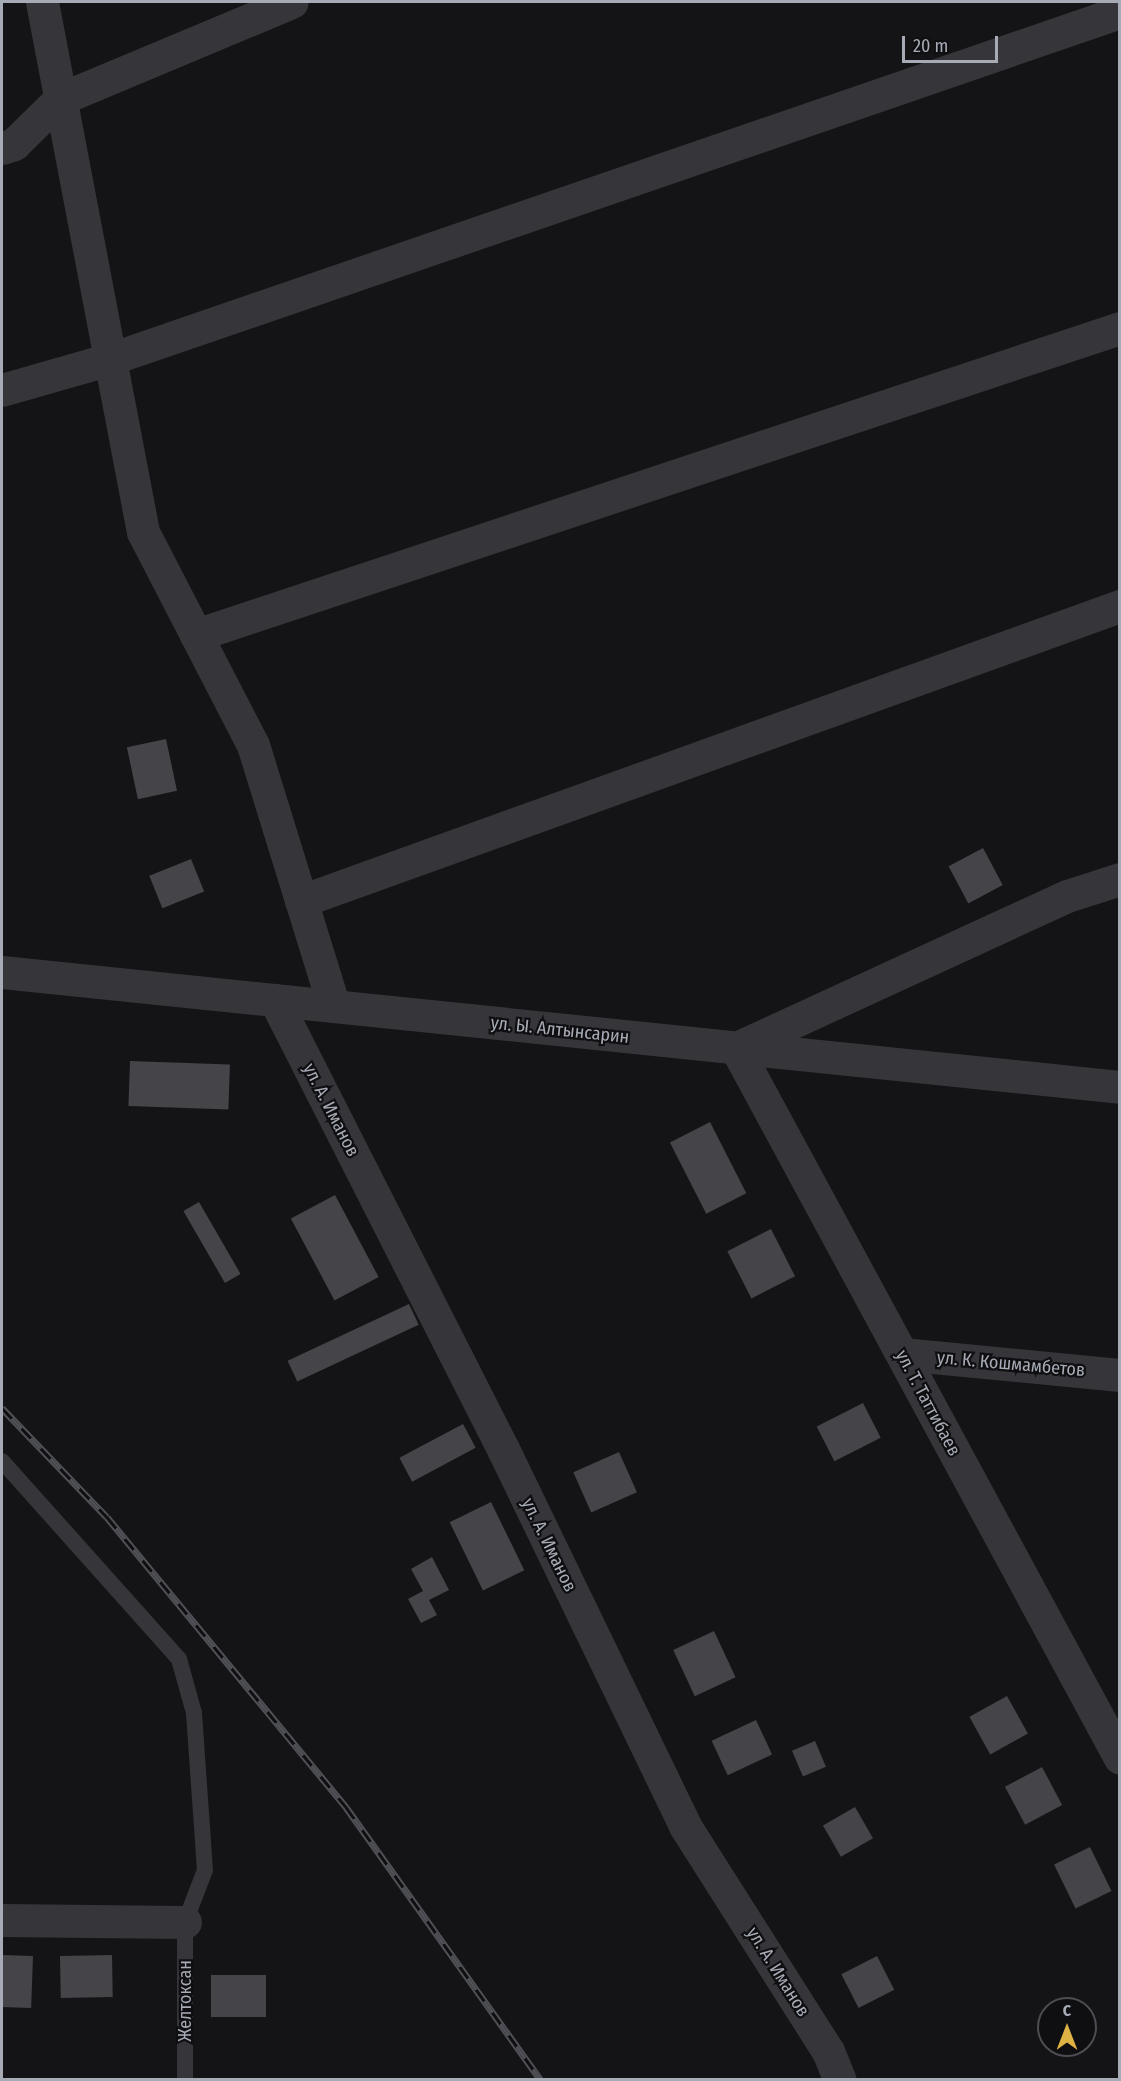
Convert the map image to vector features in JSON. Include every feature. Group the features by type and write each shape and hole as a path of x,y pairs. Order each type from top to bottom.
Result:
{"street":[{"path":"42,2 142,532 253,746 333,1006"},
{"path":"2,148 14,144 60,99 292,2"},
{"path":"2,390 110,358 1119,12"},
{"path":"196,634 1119,328"},
{"path":"301,902 1119,606"},
{"path":"736,1048 1067,896 1119,879"},
{"name":"ул. Ы. Алтынсарин","path":"2,972 1119,1087"},
{"name":"ул. А. Иманов","path":"275,1000 502,1449 685,1826 828,2051 840,2079"},
{"name":"ул. Т. Таттибаев","path":"736,1048 1119,1758"},
{"name":"ул. К. Кошмамбетов","path":"902,1354 1119,1375"},
{"path":"2,1920 185,1922"}],"lane":[{"path":"2,1461 179,1659 194,1713 205,1870 185,1922"},
{"name":"Желтоксан","path":"185,1922 185,2079"}],"building":[{"path":"166,739 177,791 138,799 127,747"},
{"path":"983,848 1003,885 968,903 949,866"},
{"path":"191,859 204,891 162,908 149,876"},
{"path":"130,1061 230,1064 228,1109 128,1106"},
{"path":"710,1122 746,1193 706,1214 670,1142"},
{"path":"335,1195 379,1277 335,1301 291,1218"},
{"path":"199,1202 240,1274 225,1283 183,1211"},
{"path":"771,1229 795,1276 751,1298 727,1251"},
{"path":"409,1304 419,1325 297,1381 288,1361"},
{"path":"863,1403 881,1438 834,1461 817,1427"},
{"path":"463,1424 476,1448 412,1482 399,1458"},
{"path":"619,1452 637,1492 591,1513 573,1472"},
{"path":"491,1502 524,1570 483,1590 450,1522"},
{"path":"432,1557 449,1590 429,1600 437,1615 421,1623 408,1599 423,1591 411,1569"},
{"path":"714,1631 736,1677 695,1696 673,1650"},
{"path":"1007,1696 1028,1734 990,1754 969,1717"},
{"path":"756,1720 772,1754 728,1775 712,1741"},
{"path":"815,1741 826,1767 803,1777 792,1751"},
{"path":"1042,1767 1062,1805 1025,1825 1005,1787"},
{"path":"855,1807 873,1838 841,1857 823,1825"},
{"path":"1090,1847 1111,1891 1076,1909 1054,1865"},
{"path":"2,1955 33,1956 31,2008 2,2007"},
{"path":"112,1955 113,1997 61,1998 60,1956"},
{"path":"877,1956 894,1990 859,2008 841,1974"},
{"path":"211,1975 266,1975 266,2017 211,2017"}],"railway":[{"path":"2,1408 107,1517 346,1807 541,2080"}]}
